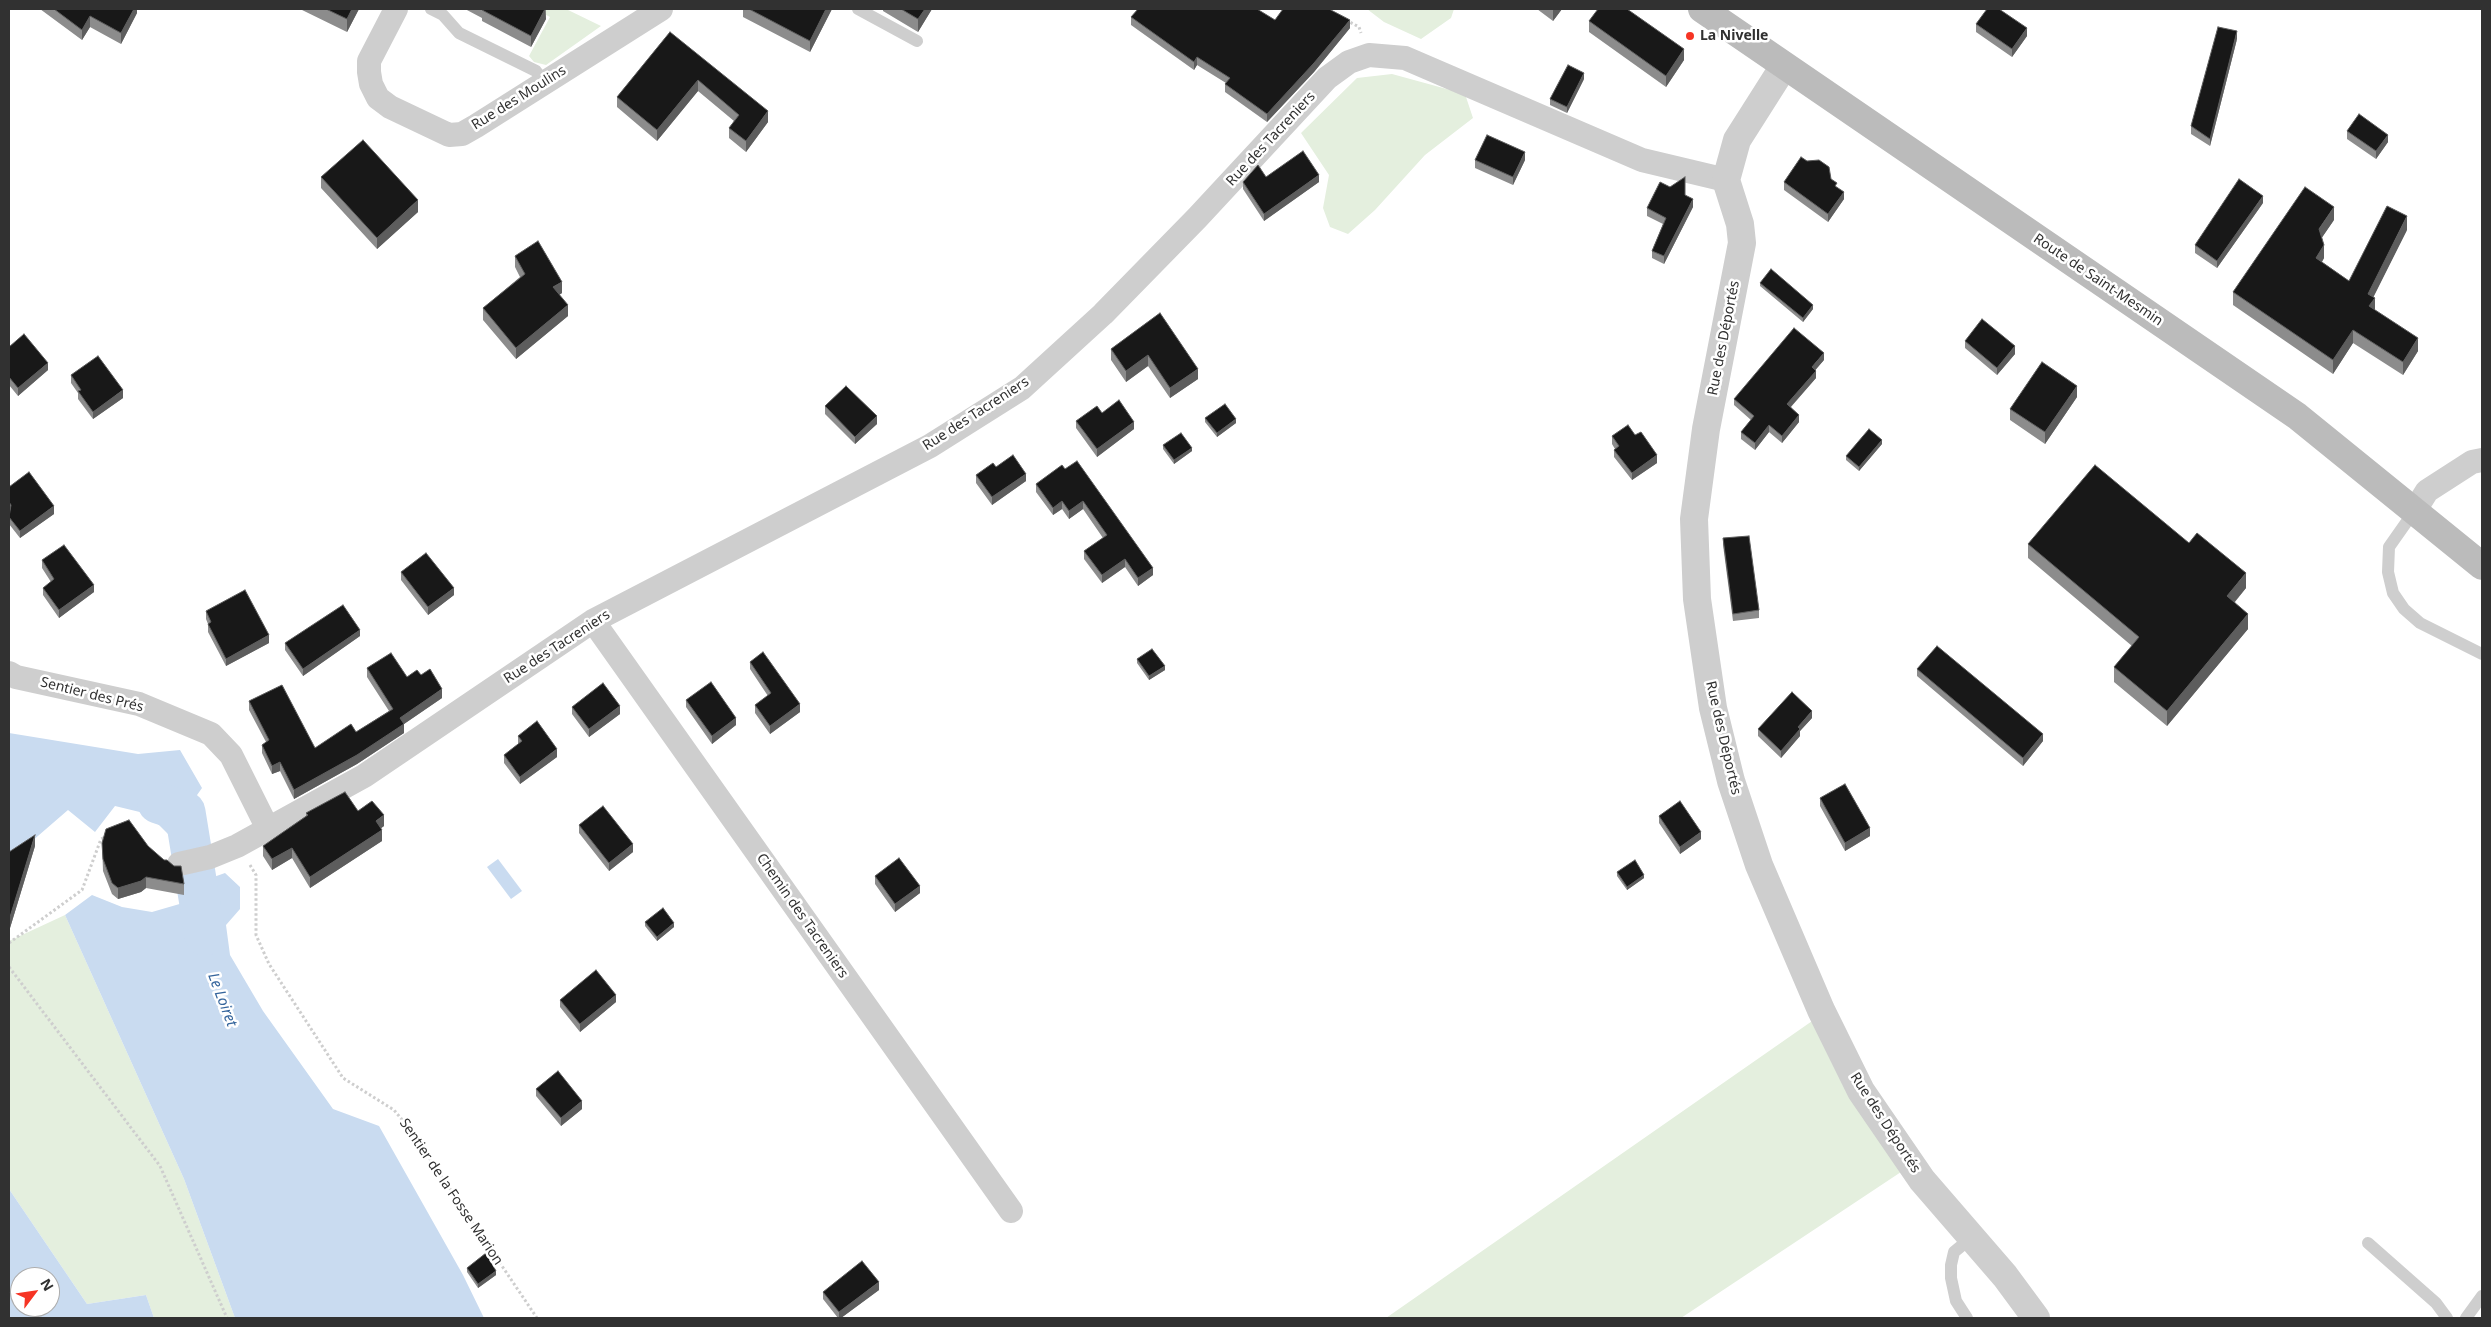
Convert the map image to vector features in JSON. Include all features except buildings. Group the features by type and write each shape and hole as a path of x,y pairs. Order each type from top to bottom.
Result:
{"main road":[{"name":"Route de Saint-Mesmin","path":"1702,9 2297,416 2482,566"}],"street":[{"name":"Rue des Moulins","path":"396,9 369,61 368,72 378,98 390,107 449,135 462,134 661,9"},
{"name":"Rue des Tacreniers","path":"179,864 210,857 237,846 364,776 593,622 930,446 1022,388 1103,314 1197,218 1327,78 1349,62 1369,55 1405,58 1642,160 1726,180"},
{"path":"1726,180 1737,140 1784,66"},
{"name":"Rue des Déportés","path":"1726,180 1740,224 1742,243 1706,429 1694,519 1696,599 1712,708 1730,781 1759,865 1821,1010 1861,1091 1922,1180 2005,1276 2036,1318"},
{"path":"2414,510 2427,491 2472,462 2482,460"},
{"name":"Chemin des Tacreniers","path":"593,622 1011,1211"},
{"name":"Sentier des Prés","path":"9,673 16,677 139,704 211,734 230,756 268,829"}],"lane":[{"path":"431,9 443,15 458,33 536,71 544,82"},
{"path":"858,9 917,41"},
{"path":"2414,510 2389,547 2388,572 2393,593 2404,609 2420,622 2482,654"},
{"path":"1967,1318 1956,1301 1950,1278 1954,1252 1971,1238"},
{"path":"2368,1243 2436,1303 2447,1318"},
{"path":"2466,1318 2482,1296"}],"path":[{"path":"1342,18 1359,27 1369,55"},
{"path":"10,941 82,890 101,839 115,833"},
{"name":"Sentier de la Fosse Marion","path":"237,846 256,876 256,935 274,972 342,1078 387,1105 409,1128 537,1318"},
{"path":"9,967 160,1166 227,1318"}],"green space":[{"path":"535,9 566,9 601,26 546,65 534,62 529,56 550,17"},
{"path":"1367,9 1454,9 1451,18 1421,39 1384,22"},
{"path":"1392,74 1465,94 1473,118 1425,155 1375,210 1348,234 1330,227 1323,208 1329,175 1301,133 1357,78"},
{"path":"65,915 184,1179 235,1318 154,1318 146,1295 87,1304 9,1189 9,941"},
{"path":"1815,1019 1901,1172 1681,1318 1386,1318"}],"water":[{"path":"9,733 138,754 180,750 202,788 185,812 198,829 183,849 148,814 115,806 95,832 68,810 9,861"},
{"path":"498,859 522,891 511,899 487,867"},
{"path":"225,873 240,887 240,909 226,925 230,955 263,1011 333,1109 379,1126 463,1275 484,1318 235,1318 184,1179 65,915 92,895 122,907 152,912 183,903 185,880 208,879"},
{"path":"9,1189 87,1304 146,1295 154,1318 9,1318"}],"waterway":[{"name":"Le Loiret","path":"158,803 185,812 205,935"}],"place":[{"name":"La Nivelle","path":"1690,36"}]}
